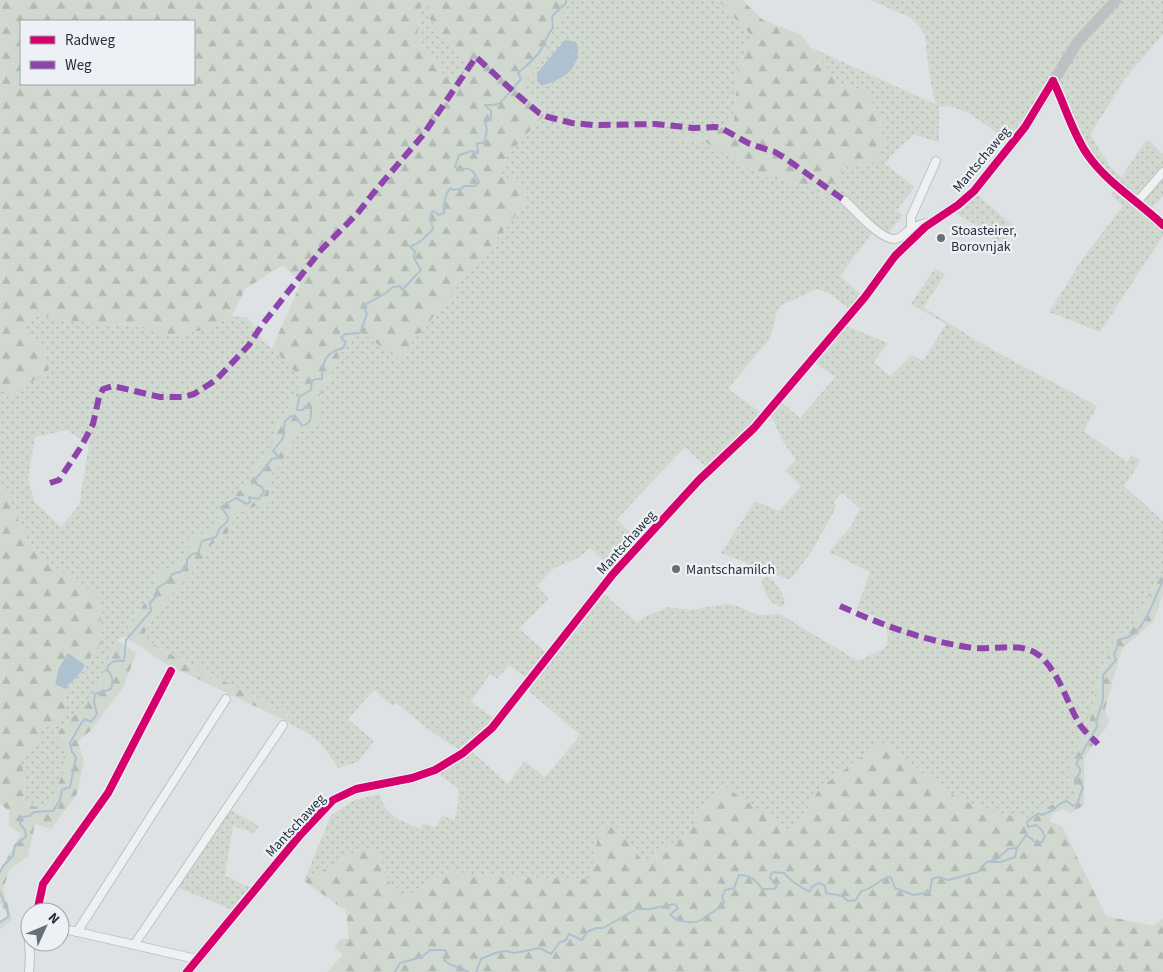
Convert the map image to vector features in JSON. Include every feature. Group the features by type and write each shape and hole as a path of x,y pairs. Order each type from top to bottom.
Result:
{"street":[{"name":"Mantschaweg","path":"187,972 305,829 334,800 356,790 429,773 455,759 492,728 613,574 699,480 754,428 865,297 895,256 925,227 970,195 991,172 1025,127 1082,38 1116,0"},
{"path":"1053,81 1088,156 1112,183 1163,225"},
{"path":"911,229 912,217 936,161"},
{"path":"1137,202 1163,172"},
{"path":"844,200 885,236 895,239 902,237 911,229 941,216"},
{"path":"895,256 902,237"},
{"path":"40,902 43,884 108,793 171,671"},
{"path":"77,932 226,699"},
{"path":"134,945 283,725"},
{"path":"70,930 196,959"},
{"path":"29,972 30,952"}],"green space":[{"path":"0,0 571,0 556,22 541,62 520,88 547,112 506,157 500,176 520,181 528,200 399,359 355,328 317,401 321,416 314,425 299,433 280,465 271,474 268,501 236,514 225,539 212,544 190,575 171,594 143,636 160,649 262,700 287,715 290,723 166,664 124,636 134,617 152,594 158,573 176,567 191,542 220,519 217,510 232,494 251,485 251,476 273,442 277,425 299,391 303,380 272,348 301,283 283,265 245,289 232,316 208,329 172,336 132,325 67,321 39,313 25,327 42,347 49,370 11,396 0,388","holes":["421,7 428,7 428,17 471,66 457,85 443,74 417,36"]},
{"path":"571,0 718,0 752,35 738,66 734,121 711,132 677,136 707,143 762,176 809,186 834,201 836,181 844,165 865,91 840,84 810,47 935,104 925,36 920,27 909,17 870,0 1110,0 1010,143 976,118 957,108 948,106 939,107 939,142 914,135 894,152 885,164 915,187 897,210 903,215 887,234 876,228 840,276 862,295 849,309 831,294 817,289 784,304 778,309 770,338 728,389 762,413 707,468 685,447 617,519 632,534 607,563 590,548 580,557 553,569 537,586 549,599 519,628 546,653 527,678 509,665 497,679 490,674 471,702 495,719 461,750 435,734 396,703 393,706 374,690 348,719 374,741 358,762 338,768 323,746 313,737 290,723 287,715 262,700 160,649 143,637 147,628 171,594 190,575 212,544 225,538 236,514 268,501 271,474 280,465 299,433 314,425 317,401 355,328 496,238 528,200 500,176 506,157 546,112 520,88 541,62 556,22"},
{"path":"718,0 742,0 763,20 800,34 840,84 865,91 883,119 884,144 877,162 844,165 836,181 834,201 809,186 762,176 707,143 675,136 711,132 734,121 738,66 751,35"},
{"path":"1119,0 1163,0 1163,34 1124,80 1090,135 1110,166 1121,177 1147,139 1163,154 1163,196 1151,209 1113,182 1086,148 1057,82 1071,57"},
{"path":"421,7 428,7 428,17 471,66 457,85 443,74 417,36"},
{"path":"1115,190 1163,228 1163,236 1100,332 1049,312 1085,255 1123,206 1111,195"},
{"path":"976,193 1013,226 998,256 987,249 994,235 953,212"},
{"path":"935,268 945,275 923,307 982,344 1097,406 1084,431 1127,462 1132,455 1141,461 1124,486 1163,521 1163,574 1160,576 1131,628 1114,638 1113,646 1099,677 1088,729 1072,758 1068,784 1077,793 1073,800 1058,802 1035,812 1033,819 989,812 947,792 881,742 820,788 792,833 723,785 707,800 691,828 646,865 616,827 590,879 498,877 448,871 404,899 389,882 379,853 364,847 304,881 331,815 355,800 379,794 390,812 400,820 420,829 424,823 435,828 442,815 454,820 458,800 458,788 437,773 471,751 508,784 524,761 545,777 580,735 530,692 528,688 603,592 637,622 648,615 669,607 690,610 727,604 735,605 752,613 764,615 780,614 858,661 885,648 888,638 884,620 857,609 870,572 829,552 850,527 860,509 842,493 834,501 836,507 812,551 790,580 721,553 755,501 779,511 801,486 785,471 796,460 784,443 770,414 780,401 800,418 835,377 813,362 844,325 888,343 874,362 890,376 912,355 923,361 946,324 911,304"},
{"path":"39,312 67,321 132,325 172,336 208,329 232,316 246,317 254,325 263,341 303,380 299,391 277,425 273,442 251,476 251,485 232,494 221,519 191,542 176,567 158,573 152,594 134,617 124,636 117,640 95,693 59,731 66,748 63,760 66,767 51,803 42,809 23,802 25,782 22,764 16,762 37,742 40,731 66,715 65,689 82,672 102,642 99,628 102,612 70,578 54,566 27,539 6,492 0,487 0,388 11,396 42,347 25,327","holes":["67,430 89,445 79,505 61,527 34,501 28,478 35,437"]},
{"path":"0,487 6,492 27,539 54,566 88,588 98,597 102,612 99,628 102,642 85,665 68,653 55,684 65,689 66,715 40,731 37,742 16,762 22,764 25,782 23,802 42,809 51,803 65,767 63,760 66,748 56,742 59,731 95,693 117,640 136,653 124,686 90,731 78,742 84,760 77,794 51,829 35,824 28,856 10,869 3,889 12,919 0,930 0,923 8,916 0,902 0,870 21,834 9,826 9,811 0,804"},
{"path":"1163,574 1163,594 1153,622 1122,649 1105,709 1109,723 1084,758 1084,805 1071,813 1063,809 1052,814 1050,822 1062,826 1106,916 1154,926 1163,918 1163,972 327,972 343,955 334,947 340,939 349,939 346,911 304,881 364,847 379,853 389,882 404,899 448,871 498,877 589,879 600,828 616,827 646,865 691,828 707,800 723,785 792,833 820,788 881,742 947,792 989,812 1033,819 1035,812 1058,802 1073,800 1077,793 1068,784 1072,758 1088,729 1099,677 1113,646 1114,638 1131,628 1160,575"},
{"path":"767,577 776,584 783,595 785,602 782,607 774,604 764,590 762,581"},
{"path":"230,810 259,826 254,833 233,826 225,876 251,888 232,910 177,887 227,811"}],"water":[{"path":"565,40 576,42 578,46 578,56 574,65 564,76 542,86 537,81 537,73"},
{"path":"68,653 85,665 79,675 65,689 55,684 59,668"}],"waterway":[{"path":"0,872 13,856 15,845 26,837 25,830 20,824 21,817 30,816 34,812 53,811 60,800 62,790 70,787 76,757 72,752 70,743 82,722 85,719 91,722 97,714 94,702 95,694 111,689 112,686 112,678 107,669 108,666 114,662 124,661 126,640 151,611 150,603 158,594 157,588 167,582 172,574 180,572 187,567 187,559 192,554 198,553 202,541 216,537 220,528 227,522 228,517 221,507 236,498 247,504 250,502 249,497 259,499 264,491 254,481 272,459 279,457 273,451 283,438 285,421 291,416 297,418 302,426 310,420 311,409 306,406 302,410 297,410 299,397 311,390 312,381 322,379 324,363 328,355 343,348 346,342 341,338 345,334 360,333 367,314 363,306 393,287 400,286 402,290 421,270 414,258 415,251 410,247 421,241 433,229 430,216 433,211 439,215 444,213 445,200 451,188 453,190 461,189 464,186 475,186 479,182 474,173 469,169 460,170 455,167 459,155 472,151 478,153 477,143 484,143 487,130 485,122 491,119 491,111 485,105 500,103 521,79 518,73 541,50 553,28 552,16 566,3 566,0"},
{"path":"476,972 481,959 495,953 506,951 514,953 540,948 551,954 559,943 566,940 569,934 582,940 587,932 596,928 603,928 637,909 650,909 675,904 678,908 670,915 685,922 702,920 722,906 724,903 722,897 725,890 734,888 739,875 752,879 762,889 774,889 777,886 770,878 772,872 784,873 792,881 809,892 813,886 819,883 825,886 826,893 842,896 848,901 856,900 861,891 891,877 895,888 914,895 930,892 932,879 938,877 948,880 978,872 987,862 997,859 1008,849 1017,848 1026,835 1037,843 1042,842 1045,836 1041,829 1036,825 1028,827 1027,822 1038,813 1042,815 1053,810 1061,803 1067,801 1073,806 1077,804 1083,787 1079,783 1075,784 1075,779 1080,773 1080,768 1076,764 1098,725 1096,722 1103,700 1103,675 1116,660 1114,654 1118,640 1130,636 1141,626 1163,581"},
{"path":"988,862 1001,862 1015,857 1017,848"},
{"path":"0,892 8,912 8,917 0,922"},
{"path":"395,972 400,963 422,957 430,950 445,950 447,953 444,960 450,965 462,968 468,972"}],"marked path":[{"path":"50,483 59,480 81,447 93,424 99,397 103,389 113,386 160,397 183,397 194,394 216,380 249,345 262,325 321,250 357,214 423,135 476,57 539,113 548,117 572,123 593,125 656,124 694,128 721,128 750,144 775,152 844,200"},
{"path":"840,606 888,626 939,642 974,648 1017,647 1033,651 1053,671 1080,725 1098,744"}],"cycle path":[{"path":"1053,81 1077,137 1087,154 1113,183 1163,225"},
{"path":"187,972 301,834 333,800 356,789 412,778 435,770 463,753 492,728 613,574 699,480 754,428 865,297 895,256 925,227 958,205 974,191 1025,127 1053,81"},
{"path":"39,902 43,884 108,793 171,671"}],"place":[{"name":"Stoasteirer, Borovnjak","path":"941,238"},
{"name":"Mantschamilch","path":"676,569"}]}
